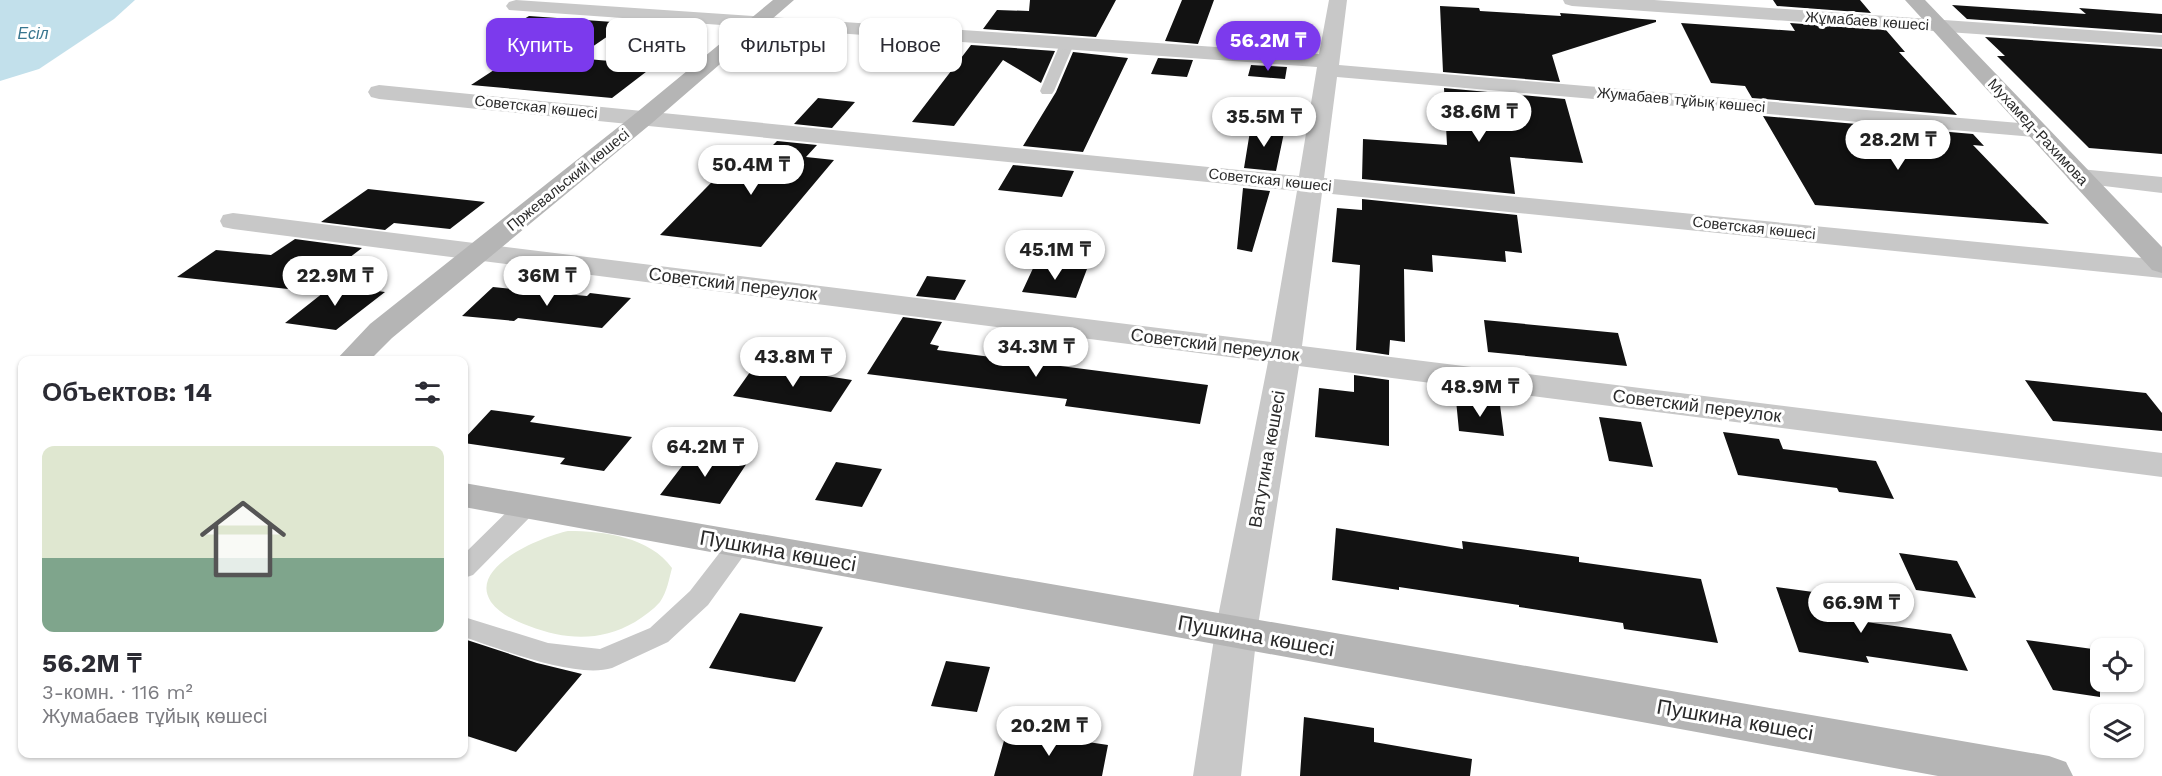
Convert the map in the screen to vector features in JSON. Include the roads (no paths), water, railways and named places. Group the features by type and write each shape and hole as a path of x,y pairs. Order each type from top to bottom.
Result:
{"street":[{"name":"Пржевальский көшесі","path":"763,18 785,0"},
{"name":"Ватутина көшесі","path":"1216,776 1236,632 1285,354 1338,0"},
{"name":"Жұмабаев көшесі","path":"1572,0 2162,41"},
{"name":"Мухамед-Рахимова","path":"1914,0 2162,264"},
{"name":"Жумабаев тұйық көшесі","path":"516,6 719,19"},
{"name":"Жумабаев тұйық көшесі","path":"847,28 1328,66 2035,129"},
{"name":"Пржевальский көшесі","path":"356,356 381,331 719,55"},
{"name":"Советская көшесі","path":"379,92 2162,269"},
{"path":"2080,177 2162,185"},
{"name":"Советский переулок","path":"233,221 2162,465"},
{"name":"Пушкина көшесі","path":"468,496 2049,776"}],"lane":[{"path":"1047,91 1067,44"},
{"path":"468,565 527,506"},
{"path":"468,628 548,654 602,660 659,635 699,598 740,544"}],"water":[{"name":"Есіл","path":"0,0 135,0 114,19 39,69 0,81"}]}
